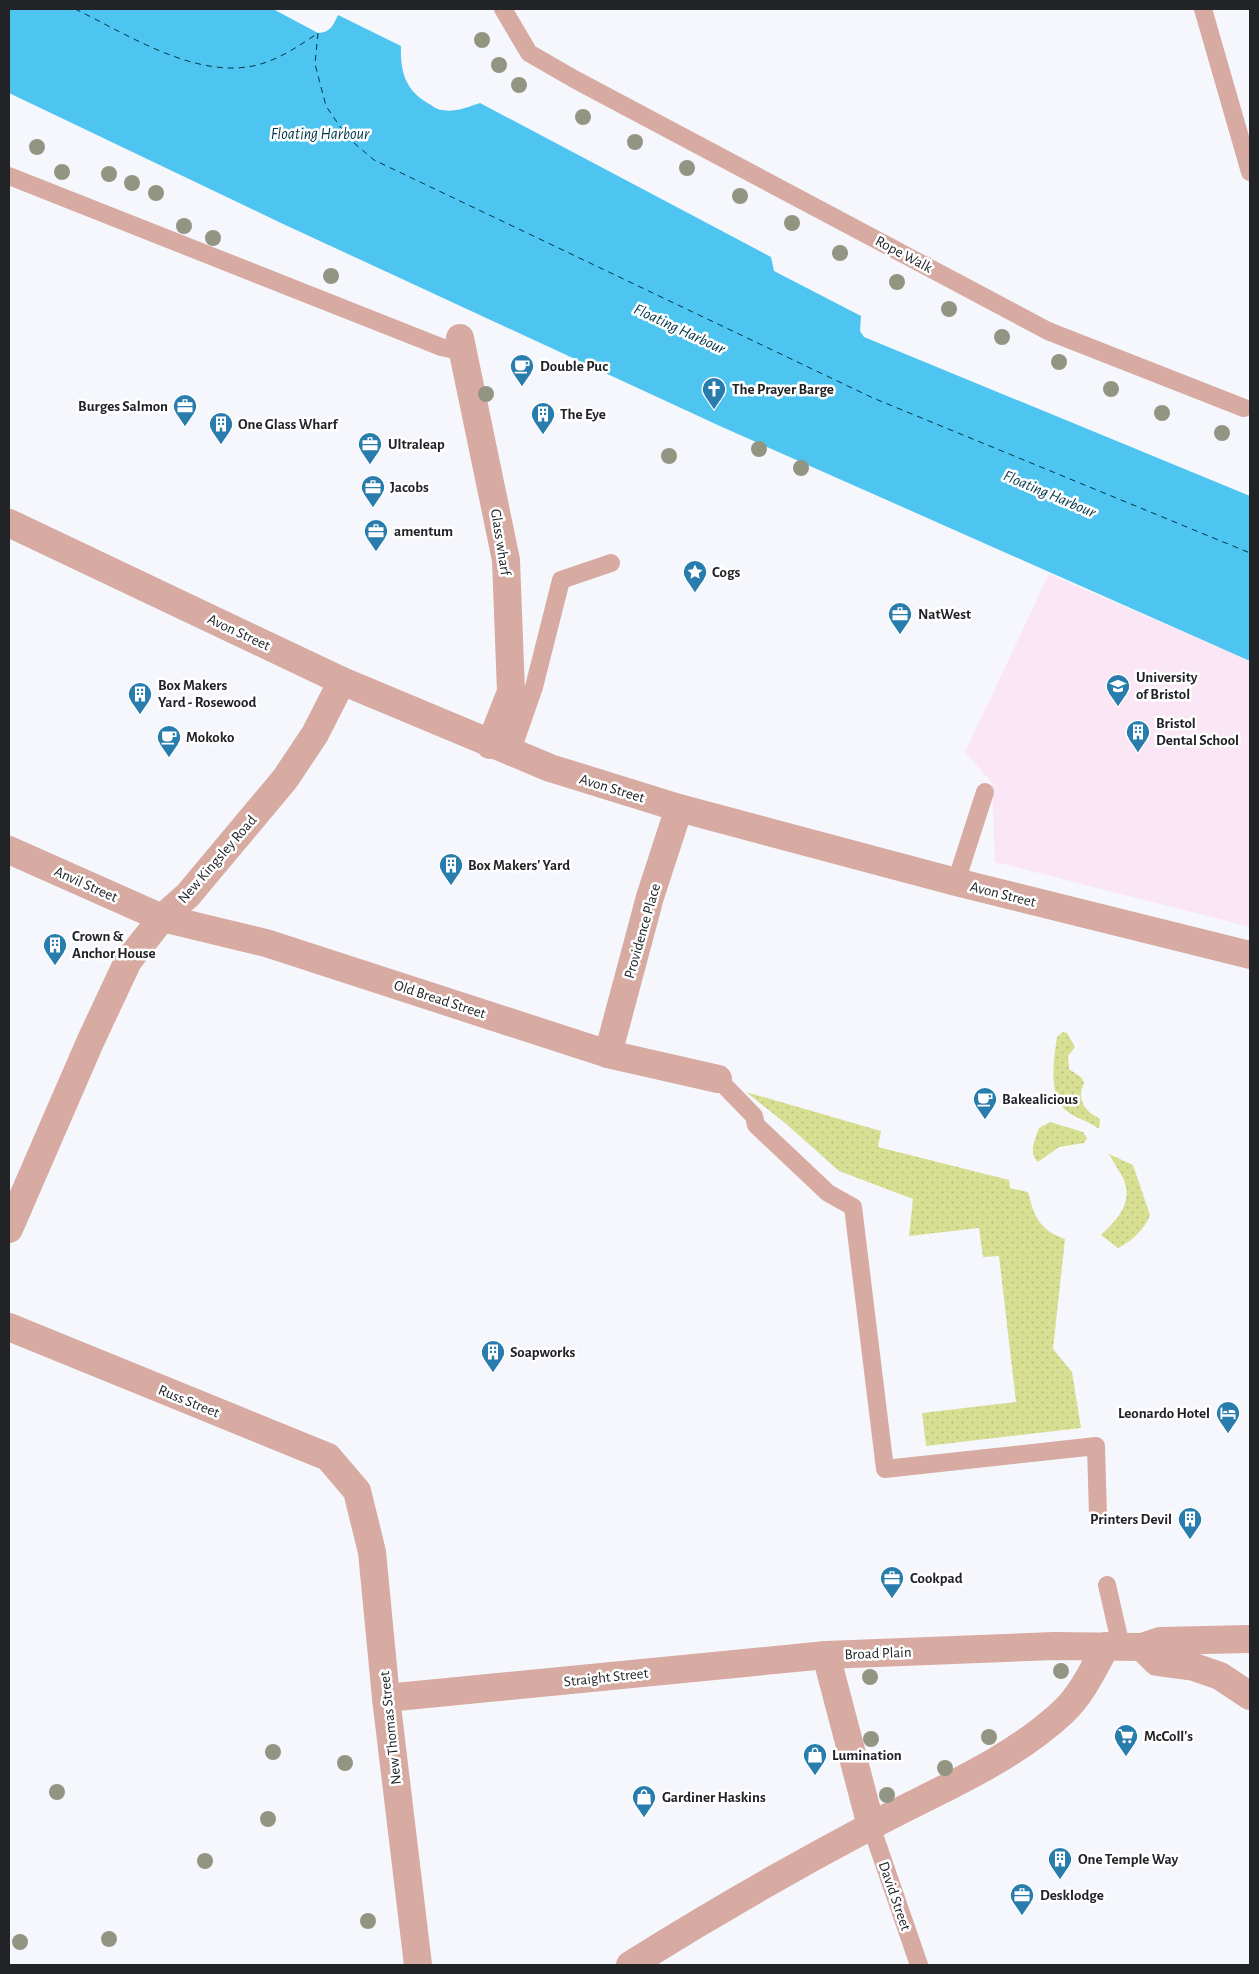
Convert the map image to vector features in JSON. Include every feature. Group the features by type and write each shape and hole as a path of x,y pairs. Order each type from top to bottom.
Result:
{"street":[{"name":"Glass wharf","path":"462,345 506,560 510,692 501,749"},
{"name":"Avon Street","path":"9,523 342,681 550,768 679,808 956,882 1250,955"},
{"name":"New Kingsley Road","path":"9,1229 91,1040 128,962 162,918 188,895 286,779 315,734 342,681"},
{"name":"Providence Place","path":"608,1054 650,897 679,808"},
{"name":"Anvil Street","path":"9,850 162,918"},
{"name":"Old Bread Street","path":"162,918 266,943 608,1054 718,1079"},
{"name":"Russ Street","path":"9,1328 328,1457 356,1492"},
{"name":"New Thomas Street","path":"356,1492 372,1552 386,1698 418,1965"},
{"name":"Broad Plain","path":"870,1826 826,1655 1123,1646 1160,1641 1250,1639"},
{"path":"630,1965 701,1920 870,1826 1015,1752 1064,1711 1123,1646 1157,1662 1194,1667 1220,1676 1250,1696"},
{"name":"Straight Street","path":"386,1698 826,1655"}],"lane":[{"name":"Rope Walk","path":"503,9 529,53 574,79 994,293 1048,331 1244,408"},
{"path":"1203,9 1250,172"},
{"path":"9,176 433,344 462,345"},
{"path":"501,749 534,687 561,580 611,563"},
{"path":"956,882 985,792"},
{"path":"718,1079 754,1116 756,1125 828,1193 853,1207 885,1469 1096,1446 1098,1516"},
{"path":"1107,1585 1123,1646"},
{"name":"David Street","path":"870,1826 919,1965"}],"shaded area":[{"name":"University of Bristol","path":"1049,574 1250,661 1250,927 995,862 992,783 965,752"}],"green space":[{"path":"1063,1032 1067,1033 1075,1047 1068,1056 1069,1069 1082,1078 1084,1083 1081,1095 1083,1104 1086,1109 1100,1119 1099,1129 1068,1112 1061,1105 1057,1097 1054,1087 1055,1055 1057,1037"},
{"path":"746,1092 881,1131 878,1147 1009,1180 1010,1188 1028,1192 1039,1222 1056,1235 1065,1239 1053,1349 1072,1372 1081,1428 926,1446 922,1413 1016,1402 999,1256 983,1257 979,1228 909,1236 913,1199 839,1171 785,1123"},
{"path":"1050,1122 1083,1132 1087,1138 1084,1143 1059,1147 1038,1162 1033,1154 1034,1141 1039,1128"},
{"path":"1109,1154 1133,1165 1150,1215 1137,1234 1118,1248 1101,1235 1120,1214 1127,1194 1123,1179"}],"water":[{"name":"Floating Harbour","path":"9,9 273,9 318,33 329,30 338,15 401,46 403,73 406,81 422,100 438,109 447,111 480,103 771,257 774,271 861,316 860,331 864,337 1250,496 1250,661 722,427 281,223 9,93"}],"ferry route":[{"path":"75,9 161,51 207,66 230,68 262,64 279,57 318,33"},
{"path":"318,33 315,64 326,106 347,137 374,160 873,398 1250,553"}],"place":[{"name":"Double Puc","path":"522,387"},
{"name":"The Prayer Barge","path":"714,410"},
{"name":"Burges Salmon","path":"185,427"},
{"name":"The Eye","path":"543,435"},
{"name":"One Glass Wharf","path":"221,445"},
{"name":"Ultraleap","path":"370,465"},
{"name":"Jacobs","path":"373,508"},
{"name":"amentum","path":"376,552"},
{"name":"Cogs","path":"695,593"},
{"name":"NatWest","path":"900,635"},
{"name":"University of Bristol","path":"1118,707"},
{"name":"Box Makers Yard - Rosewood","path":"140,715"},
{"name":"Bristol Dental School","path":"1138,753"},
{"name":"Mokoko","path":"169,758"},
{"name":"Box Makers' Yard","path":"451,886"},
{"name":"Crown & Anchor House","path":"55,966"},
{"name":"Bakealicious","path":"985,1120"},
{"name":"Soapworks","path":"493,1373"},
{"name":"Leonardo Hotel","path":"1228,1434"},
{"name":"Printers Devil","path":"1190,1540"},
{"name":"Cookpad","path":"892,1599"},
{"name":"McColl's","path":"1126,1757"},
{"name":"Lumination","path":"815,1776"},
{"name":"Gardiner Haskins","path":"644,1818"},
{"name":"One Temple Way","path":"1060,1880"},
{"name":"Desklodge","path":"1022,1916"}]}
